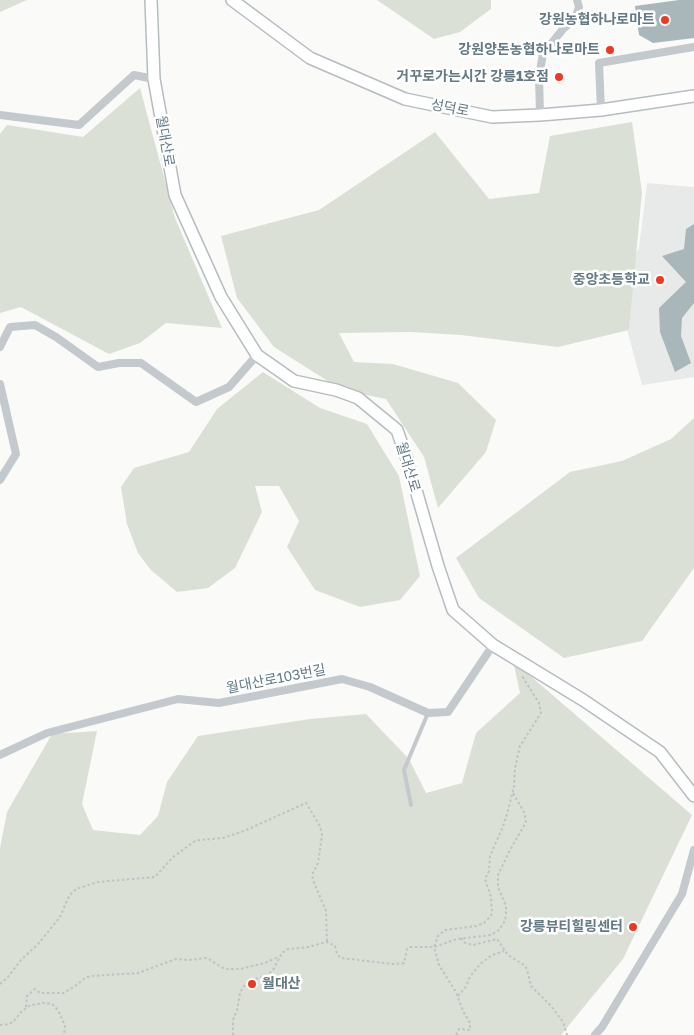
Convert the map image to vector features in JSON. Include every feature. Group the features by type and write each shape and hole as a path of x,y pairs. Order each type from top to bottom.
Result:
{"street":[{"name":"월대산로","path":"152,0 154,80 175,195 221,297 257,355 294,381 336,390 358,398 396,430 407,459 438,566 453,610 493,645 583,700 660,752 694,796"},
{"name":"성덕로","path":"232,0 310,58 405,99 492,117 601,110 694,96"},
{"path":"540,115 538,76 543,54 563,29 575,19 580,7 577,0"},
{"path":"601,110 599,63 694,47"},
{"path":"0,115 79,125 134,75 154,80"},
{"path":"0,347 10,327 35,325 56,337 98,367 119,363 141,363 196,402 230,386 257,355"},
{"path":"0,384 16,454 0,480"},
{"path":"428,713 448,712 493,645"},
{"name":"월대산로103번길","path":"0,754 47,733 178,699 219,703 342,680 370,687 428,713"},
{"path":"595,1035 602,1027 682,894 694,850"}],"lane":[{"path":"411,805 404,770 428,713"}],"path":[{"path":"456,1035 459,1029 470,1030 470,1023 463,1011 458,996 439,965 434,947 438,936 446,930 476,926 484,923 491,916 491,898 485,878 489,872 490,856 504,824 513,793 515,768 520,746 541,713 539,703 522,676"},
{"path":"26,1007 27,996 35,989 40,993 63,993 85,978 138,973 176,959 207,958 223,968 240,969 280,957 288,949 308,947 327,942 335,946 337,954 341,958 392,964 404,963 407,949 410,947 434,947 444,942 462,938 491,935 500,930 505,921 506,906 498,887 498,875 526,822 524,812 513,793"},
{"path":"0,984 60,918 68,896 76,889 98,882 155,877 174,857 195,842 223,838 244,831 306,803 320,826 322,834 318,863 312,875 326,911 327,942"},
{"path":"462,938 465,943 473,945 497,939 508,955 524,964 531,986 555,1011 563,1022 567,1035"},
{"path":"458,996 480,964 492,955 504,951"},
{"path":"233,1035 232,1025 240,993 250,981 269,974 278,964 280,957"},
{"path":"0,1025 13,1022 26,1007 39,1003 52,1004 58,1010 65,1026 64,1035"}],"shaded area":[{"path":"0,0 27,0 0,12"},
{"path":"377,0 491,0 491,9 460,32 434,39"},
{"path":"140,88 175,218 222,328 166,323 140,343 109,354 21,307 0,313 0,134 7,125 83,137"},
{"path":"632,122 642,192 629,330 558,347 461,335 411,332 339,333 354,362 393,364 458,383 496,420 486,452 438,508 424,457 386,399 342,390 274,347 237,298 221,236 319,210 435,132 489,199 539,193 550,136"},
{"name":"중앙초등학교","path":"647,183 694,187 694,377 642,385 622,311 630,264 639,248"},
{"path":"263,372 320,408 367,424 399,476 420,576 400,600 360,607 315,590 287,547 299,521 279,486 255,486 262,512 235,568 208,588 177,592 151,570 138,553 127,524 121,487 134,468 189,452 217,409"},
{"path":"694,418 694,568 642,641 564,658 479,598 456,558 570,472 622,461 671,439"},
{"path":"513,661 692,815 623,959 561,1035 0,1035 0,848 7,812 52,734 97,731 82,804 93,830 140,835 158,816 167,782 198,736 310,719 366,714 409,759 426,793 462,783 476,733 520,693"}],"building":[{"name":"강원농협하나로마트","path":"679,0 694,0 694,38 653,43 639,35 635,6"},
{"path":"694,224 694,303 682,318 681,336 691,363 675,372 660,332 659,308 686,282 662,256 684,249 686,229"}],"place":[{"name":"강원농협하나로마트","path":"665,20"},
{"name":"강원양돈농협하나로마트","path":"610,50"},
{"name":"거꾸로가는시간 강릉1호점","path":"559,77"},
{"name":"중앙초등학교","path":"660,280"},
{"name":"강릉뷰티힐링센터","path":"633,927"},
{"name":"월대산","path":"252,984"}]}
